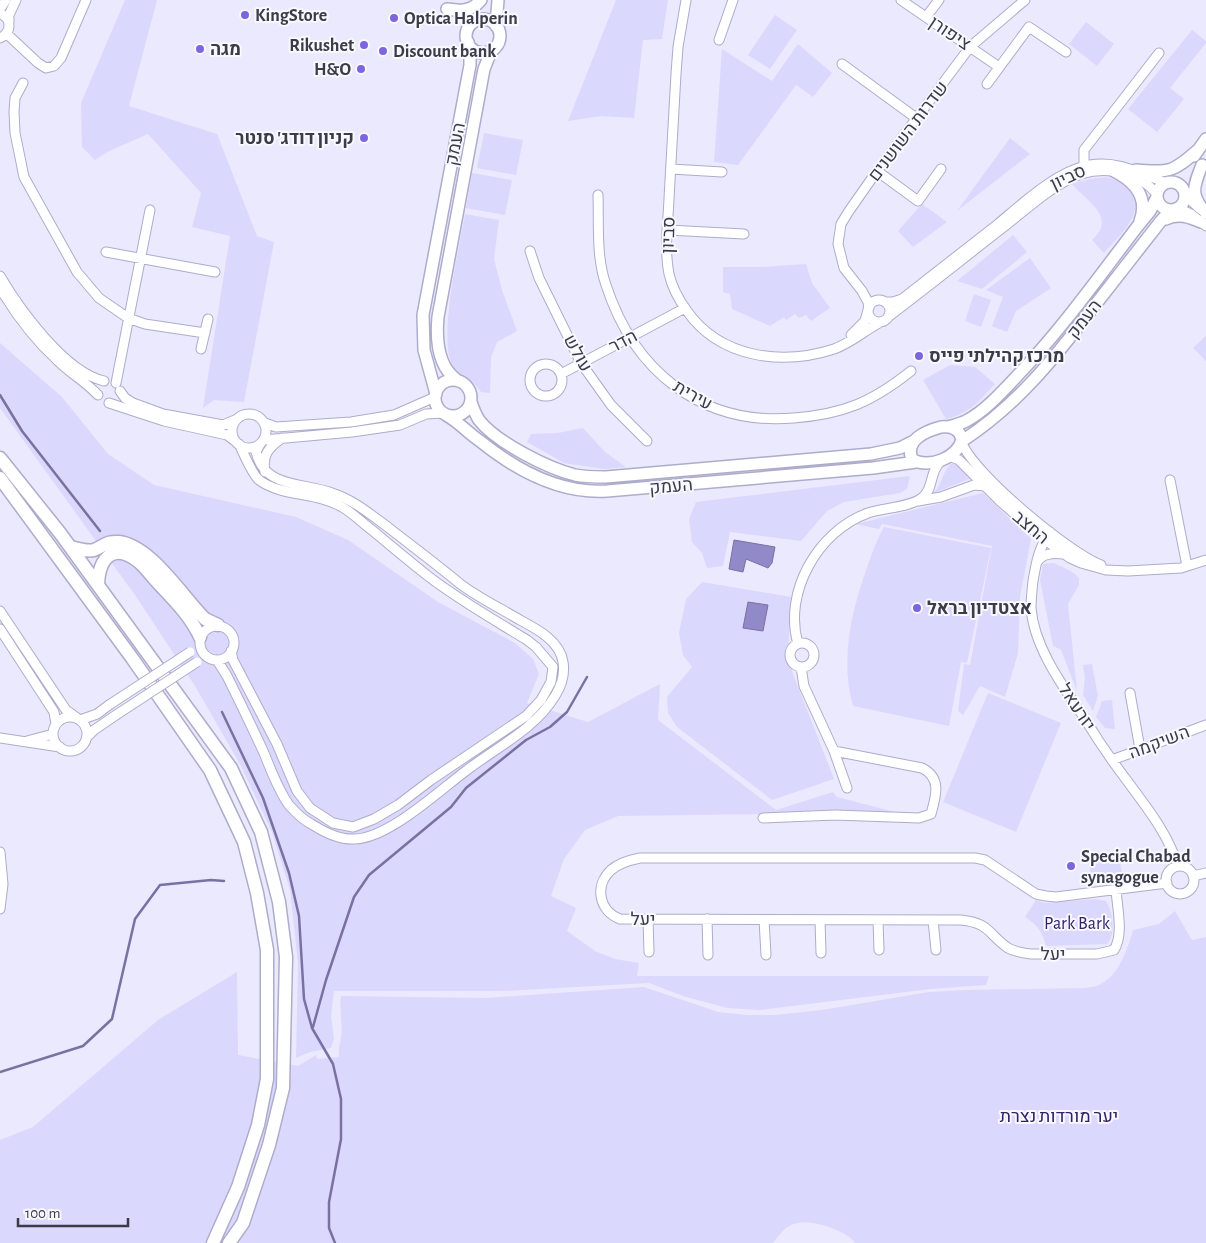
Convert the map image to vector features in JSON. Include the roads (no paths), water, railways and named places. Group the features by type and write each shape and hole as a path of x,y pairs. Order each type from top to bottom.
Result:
{"highway":[{"path":"0,458 71,547 231,768 261,832 279,902 286,957 283,1088 269,1145 243,1222 229,1243"},
{"path":"0,478 132,658 210,770 244,842 257,893 267,950 267,1079 258,1125 238,1187 213,1243"},
{"path":"71,547 94,550 112,542 131,545 145,553 205,619 218,625"},
{"path":"98,585 98,571 109,554 117,552 128,555 139,563 181,607 195,625 200,640"}],"main road":[{"path":"447,9 466,10 472,8 481,0"},
{"path":"477,21 487,20 496,26 500,34 499,40 492,49 485,52 479,52 471,47 468,42 467,31 477,21 483,11 485,0"},
{"path":"496,26 498,0"},
{"name":"העמק","path":"435,395 424,350 423,315 470,65 468,42"},
{"name":"העמק","path":"457,380 447,372 442,360 437,336 438,317 483,74 492,49"},
{"path":"1204,162 1190,181 1183,202 1177,208 1171,210 1163,207 1158,201 1157,195 1160,187 1179,175 1206,140"},
{"path":"1136,170 1167,172 1180,165 1198,150"},
{"path":"1204,162 1194,193 1205,218"},
{"path":"1114,172 1132,182 1141,195 1143,208 1137,227"},
{"path":"1168,182 1177,183 1185,194"},
{"name":"העמק","path":"948,427 966,421 1005,389 1058,330 1137,227 1153,205 1157,195"},
{"name":"העמק","path":"962,442 998,415 1039,375 1160,222 1169,212 1177,208"},
{"path":"1160,222 1177,215 1205,218"},
{"path":"457,380 468,386 471,402 466,412 460,415 445,414 436,403 435,395 440,385 444,382 457,380"},
{"name":"העמק","path":"471,402 473,410 480,421 498,436 550,467 585,477 606,477 871,454 900,448 914,442"},
{"name":"העמק","path":"445,414 490,449 533,475 556,485 583,491 607,492 873,468 918,462"},
{"path":"948,427 957,430 962,442 958,449 935,462 918,462 912,459 910,455 911,447 918,437 934,428 948,427"}],"street":[{"path":"6,0 0,11 9,22"},
{"path":"16,0 9,16 10,26 3,36 46,68 54,66 61,58 86,0"},
{"name":"סביון","path":"686,0 678,47 668,230 667,264 674,290 700,327 732,349 755,354 801,355 828,350 850,341 879,322"},
{"path":"719,40 733,0"},
{"name":"ציפורן","path":"901,0 999,67"},
{"path":"926,17 939,0"},
{"name":"שדרות השושנים","path":"868,309 866,297 844,268 838,244 838,236 848,211 970,47 1025,0"},
{"path":"987,84 1029,27 1066,52"},
{"path":"1084,167 1084,150 1159,53"},
{"path":"842,64 916,118"},
{"path":"23,83 15,98 14,112 15,133 24,177 77,272 99,298 128,318 145,324 205,334"},
{"name":"סביון","path":"884,302 902,299 1037,193 1070,172 1090,165 1115,165 1136,170 1168,182"},
{"path":"671,169 722,172"},
{"path":"877,171 918,201 941,169"},
{"name":"סביון","path":"888,317 1041,198 1073,178 1092,172 1114,172 1142,180 1157,195"},
{"name":"עירית","path":"598,194 602,271 614,307 630,337 649,364 681,391 699,402 742,417 763,419 785,419 826,414 864,403 882,393 911,371"},
{"path":"1185,194 1205,218"},
{"path":"1177,208 1205,218"},
{"path":"109,403 117,400 128,318 150,210"},
{"path":"668,230 744,234"},
{"name":"עולש","path":"530,251 539,278 581,363 610,404 647,441"},
{"path":"106,252 215,272"},
{"path":"0,276 23,311 52,345 76,368 88,376 104,382"},
{"name":"שדרות השושנים","path":"854,282 884,302"},
{"path":"0,288 21,321 38,342 102,400 164,421 227,436 237,443 250,448 262,442 282,437 352,432 400,425 426,414 445,414"},
{"path":"874,301 884,302 890,308 888,317 883,322 872,320 868,314 868,309 874,301"},
{"name":"הדר","path":"561,374 685,308"},
{"name":"סביון","path":"828,350 843,342 861,326 865,321 868,309"},
{"path":"201,349 208,319"},
{"path":"98,395 98,389 104,382 110,380 133,403 163,414 222,425 250,413 256,415 264,423 276,427 351,422 385,416 409,409 435,395"},
{"path":"56,724 66,717 79,719 97,714 196,648 206,629 218,625 224,627 234,640 233,660 277,744 297,791 310,808 333,823 353,827 374,819 398,805 431,780 526,716 541,700 551,682 552,667 536,647 466,604 342,507 324,499 280,489 258,479 251,471 248,461 237,443 232,430 235,420"},
{"path":"200,640 202,652 214,659 227,676 277,782 290,805 311,824 336,836 354,840 376,834 407,816 468,769 512,739 536,719 555,696 564,675 563,659 556,645 538,630 462,585 358,505 332,492 274,478 265,472 258,462 256,452 262,442 266,428 264,423"},
{"path":"265,472 265,454 282,437"},
{"name":"החצב","path":"962,442 966,452 1064,554 1092,567 1128,571 1181,568 1206,560"},
{"path":"908,503 923,497 934,468 945,458"},
{"name":"החצב","path":"945,458 959,460 985,486 1048,536 1089,559 1128,571"},
{"path":"918,462 928,472 930,482"},
{"path":"1170,480 1186,566"},
{"path":"798,644 794,625 798,594 804,574 825,542 835,532 850,521 866,514 941,497 974,485 985,486"},
{"name":"יזרעאל","path":"1048,536 1040,549 1036,565 1031,609 1044,652 1053,671 1112,760 1168,839 1178,866"},
{"path":"1036,565 1039,559 1049,554 1064,554"},
{"path":"0,611 66,710 86,726 87,737 85,743 76,750 71,751 0,738"},
{"path":"0,629 54,712 56,724 53,734 56,744 60,748"},
{"path":"798,644 810,645 814,656 812,663 801,667 794,664 790,654 798,644"},
{"path":"87,737 116,715 197,662 223,659 232,652"},
{"path":"801,667 804,686 834,751 847,788"},
{"path":"1130,692 1140,749"},
{"name":"השיקמה","path":"1112,760 1206,725"},
{"path":"22,743 53,734"},
{"path":"764,818 857,815 919,818 931,814 936,784 930,773 922,768 834,751"},
{"path":"0,852 2,857 3,884 0,909"},
{"name":"יעל","path":"640,858 975,858 986,860 1036,894 1056,897 1116,890 1120,934 1118,944 1114,950 1097,954 1021,953 1008,947 989,929 978,922 961,920 620,919 613,916 602,904 604,878 610,871 627,860 640,858"},
{"path":"1178,866 1188,869 1193,876 1192,885 1186,892 1173,892 1167,883 1168,873 1171,869 1178,866"},
{"path":"1193,876 1206,873"},
{"path":"1116,890 1167,883"},
{"path":"648,919 649,952"},
{"path":"707,919 708,954"},
{"path":"764,920 766,955"},
{"path":"820,920 821,952"},
{"path":"878,920 879,950"},
{"path":"933,920 936,950"}],"waterway":[{"path":"0,395 22,431 100,531"},
{"path":"313,1027 326,980 354,897 369,875 451,807 466,788 526,740 550,727 567,712 587,677"},
{"path":"222,712 263,798 289,873 299,916 304,999 312,1028 333,1064 341,1099 341,1139 329,1202 329,1228 335,1243"},
{"path":"0,1072 83,1046 112,1019 135,919 160,885 211,880 224,881"}],"place":[{"name":"KingStore","path":"245,15"},
{"name":"Optica Halperin","path":"394,18"},
{"name":"Rikushet","path":"364,45"},
{"name":"מגה","path":"200,49"},
{"name":"Discount bank","path":"383,51"},
{"name":"H&O","path":"361,69"},
{"name":"קניון דודג' סנטר","path":"364,138"},
{"name":"מרכז קהילתי פייס","path":"919,356"},
{"name":"אצטדיון בראל","path":"917,608"},
{"name":"Special Chabad synagogue","path":"1071,866"}],"park label":[{"name":"Park Bark","path":"1077,923"},
{"name":"יער מורדות נצרת","path":"1059,1116"}]}
